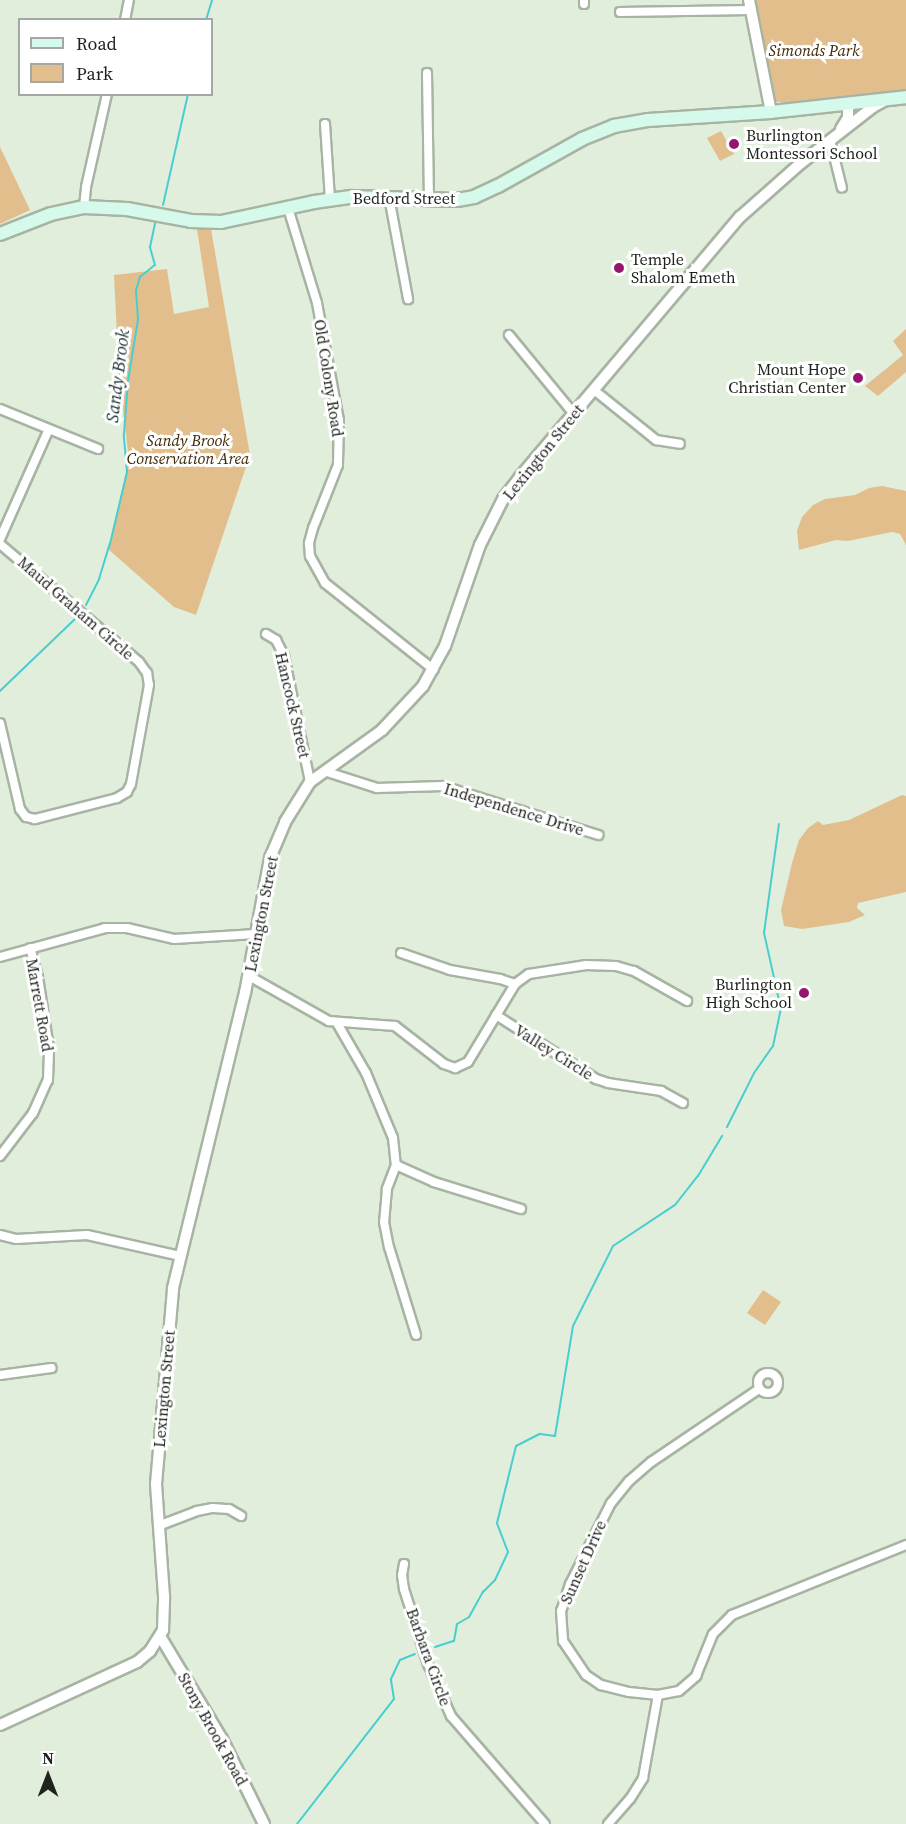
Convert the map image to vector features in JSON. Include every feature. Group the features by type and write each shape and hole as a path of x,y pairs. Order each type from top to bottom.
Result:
{"main road":[{"name":"Bedford Street","path":"0,234 51,214 84,207 114,207 191,221 221,222 330,200 389,197 457,200 480,194 533,169 588,136 614,126 648,120 771,112 906,97"}],"street":[{"path":"125,18 129,0"},
{"path":"620,12 750,5 771,112"},
{"path":"427,73 429,200"},
{"path":"84,207 86,187 107,96"},
{"name":"Lexington Street","path":"160,1636 165,1613 158,1526 157,1471 166,1343 180,1256 249,976 272,849 292,809 310,782 391,722 414,698 434,670 451,632 480,545 511,488 741,217 772,186 833,137 873,106 888,99"},
{"name":"Lexington Street","path":"833,137 848,118 848,104"},
{"path":"325,124 330,200"},
{"path":"833,137 842,188"},
{"path":"389,197 408,299"},
{"name":"Old Colony Road","path":"288,208 317,303 339,420 338,465 313,528 309,543 310,556 325,583 434,670"},
{"path":"509,335 574,414"},
{"path":"594,390 656,440 680,444"},
{"path":"0,409 48,431 98,449"},
{"path":"0,539 48,431"},
{"name":"Maud Graham Circle","path":"0,544 141,664 148,675 149,688 132,782 127,792 117,798 35,819 26,817 20,809 0,723"},
{"name":"Hancock Street","path":"266,634 276,640 284,656 310,782"},
{"name":"Independence Drive","path":"324,771 377,788 443,786 598,836"},
{"path":"0,957 111,928 127,928 174,939 256,934"},
{"name":"Marrett Road","path":"0,1156 33,1113 48,1080 49,1048 38,977 30,948"},
{"path":"401,953 450,970 515,984"},
{"path":"249,976 337,1023 395,1026 444,1064 455,1068 468,1062 515,984 522,978 535,973 586,965 610,965 634,971 687,1001"},
{"name":"Valley Circle","path":"496,1015 596,1079 660,1091 683,1103"},
{"path":"337,1023 366,1072 396,1150 396,1165 387,1189 384,1222 389,1247 416,1335"},
{"path":"396,1165 434,1182 521,1209"},
{"path":"0,1235 16,1239 100,1237 180,1256"},
{"path":"0,1375 52,1368"},
{"name":"Sunset Drive","path":"759,1389 651,1462 629,1481 607,1511 566,1596 560,1619 561,1634 580,1668 592,1680 606,1687 658,1695 679,1691 692,1681 700,1669 713,1634 732,1616 906,1545"},
{"path":"158,1526 196,1511 213,1508 229,1509 241,1516"},
{"name":"Barbara Circle","path":"404,1564 402,1575 404,1589 428,1664 451,1716 545,1824"},
{"path":"0,1725 131,1666 150,1651 160,1636"},
{"name":"Stony Brook Road","path":"160,1636 222,1739 264,1824"},
{"path":"608,1824 643,1778 658,1695"}],"green space":[{"name":"Simonds Park","path":"754,0 906,0 906,89 799,103 777,102 774,100"},
{"path":"721,131 734,154 720,161 707,138"},
{"path":"0,147 30,210 0,224"},
{"name":"Sandy Brook Conservation Area","path":"197,229 211,229 250,455 196,615 174,607 108,549 129,460 119,377 114,275 167,269 174,314 209,307"},
{"path":"906,329 906,372 878,396 865,386 903,355 893,341"},
{"path":"882,486 906,491 906,545 900,534 892,532 848,541 836,540 799,550 797,531 802,517 813,505 825,499 855,495 869,488"},
{"path":"902,795 906,796 906,892 858,903 857,908 865,915 849,922 802,929 784,926 781,910 792,863 799,840 808,828 818,821 823,825 849,820"},
{"path":"763,1290 781,1302 765,1325 747,1313"}],"waterway":[{"name":"Sandy Brook","path":"207,18 212,0"},
{"name":"Sandy Brook","path":"163,205 188,96"},
{"name":"Sandy Brook","path":"86,605 99,579 110,544 127,472 124,434 128,381 138,319 136,290 140,277 155,265 150,247 155,223"},
{"name":"Sandy Brook","path":"0,691 76,618"},
{"path":"727,1127 754,1073 773,1046 781,1009 764,933 779,824"},
{"path":"435,1647 454,1641 457,1624 469,1617 483,1592 495,1580 508,1552 497,1523 516,1446 540,1434 555,1436 573,1326 613,1246 675,1205 698,1176 722,1136"},
{"path":"297,1824 394,1699 391,1679 400,1660 415,1654"}],"place":[{"name":"Burlington Montessori School","path":"734,144"},
{"name":"Temple Shalom Emeth","path":"619,268"},
{"name":"Mount Hope Christian Center","path":"858,378"},
{"name":"Burlington High School","path":"804,993"}]}
